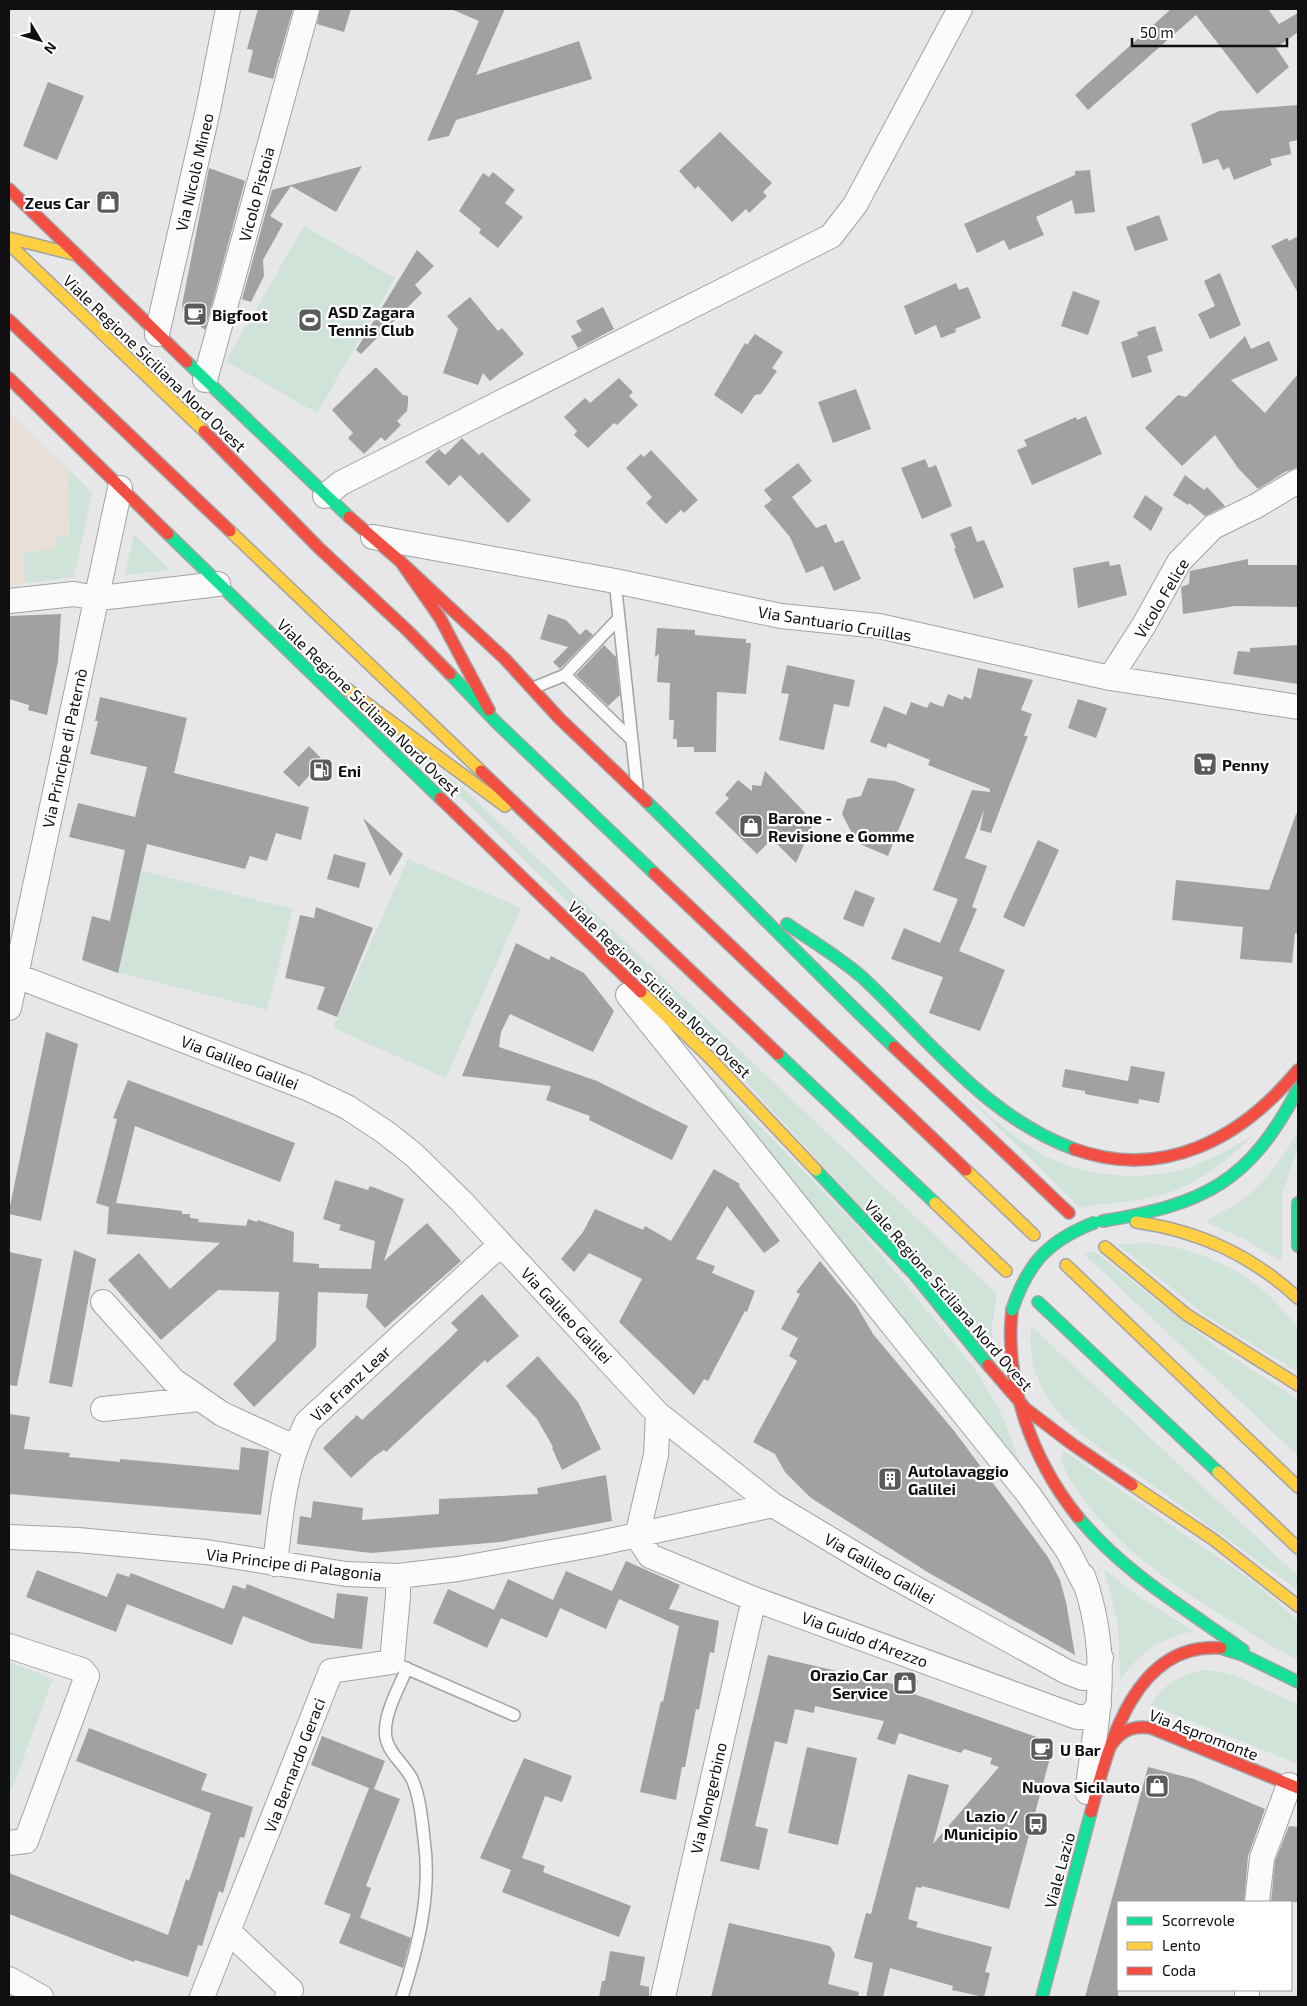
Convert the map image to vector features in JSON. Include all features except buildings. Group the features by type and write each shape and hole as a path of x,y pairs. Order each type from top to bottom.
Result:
{"street":[{"name":"Via Nicolò Mineo","path":"157,334 208,110 228,9"},
{"name":"Vicolo Pistoia","path":"205,380 307,9"},
{"path":"325,496 341,483 831,236 856,205 960,9"},
{"path":"9,189 325,496 472,627 560,719 735,887 831,987 1069,1213"},
{"path":"9,238 77,256"},
{"name":"Viale Regione Siciliana Nord Ovest","path":"9,244 201,429 319,548 408,631 496,722 1034,1235"},
{"name":"Viale Regione Siciliana Nord Ovest","path":"9,320 1006,1271"},
{"name":"Viale Regione Siciliana Nord Ovest","path":"9,378 257,622 709,1057 915,1275 1019,1401 1042,1422 1214,1540 1298,1606"},
{"name":"Vicolo Felice","path":"1110,678 1144,625 1179,562 1213,527 1298,481"},
{"name":"Via Principe di Paternò","path":"9,1008 12,974 120,488"},
{"name":"Via Santuario Cruillas","path":"373,537 615,581 781,616 879,626 1110,678 1298,707"},
{"path":"401,562 440,618 496,722"},
{"path":"9,601 74,594 96,598 218,584"},
{"path":"257,622 565,850"},
{"path":"513,868 639,1006 1029,1494 1068,1551 1088,1590"},
{"path":"735,887 853,970 952,1066 1005,1112 1041,1136 1076,1152 1113,1160 1131,1161 1149,1160 1184,1153 1205,1146 1243,1125 1278,1095 1298,1070"},
{"name":"Via Galileo Galilei","path":"12,974 307,1088 347,1107 385,1132 414,1156 501,1244 658,1414 773,1505 872,1565 1067,1672 1083,1678 1093,1677 1098,1671 1101,1658"},
{"path":"1077,1867 1099,1705 1101,1658 1098,1625 1088,1590 1048,1475 1019,1401 1010,1363 1012,1310 1021,1282 1039,1256 1065,1235 1099,1222 1168,1209 1187,1202 1226,1182 1256,1156 1270,1140 1280,1125 1298,1089"},
{"path":"1298,1203 1298,1246"},
{"path":"1099,1222 1157,1224 1199,1235 1261,1266 1298,1298"},
{"name":"Via Franz Lear","path":"274,1564 283,1495 294,1447 307,1422 501,1244"},
{"path":"1105,1247 1187,1315 1298,1385"},
{"path":"1066,1265 1298,1487"},
{"path":"103,1302 172,1380 222,1414 294,1447"},
{"path":"1038,1302 1298,1548"},
{"path":"102,1409 200,1399"},
{"path":"637,1536 656,1455 658,1414"},
{"path":"1048,1475 1072,1510 1113,1556 1148,1584 1256,1660 1298,1682"},
{"name":"Via Principe di Palagonia","path":"9,1537 78,1540 196,1551 346,1574 398,1576 450,1570 637,1536 773,1505"},
{"name":"Via Guido d'Arezzo","path":"637,1536 650,1556 754,1599 1078,1717 1090,1717 1099,1705"},
{"path":"398,1576 399,1665"},
{"name":"Via Mongerbino","path":"663,1997 754,1599"},
{"path":"9,1646 82,1670 87,1676 26,1841 9,1843"},
{"path":"1108,1752 1141,1687 1149,1676 1165,1662 1187,1651 1207,1648 1221,1648 1256,1660"},
{"name":"Via Bernardo Geraci","path":"202,1997 331,1671 399,1665"},
{"name":"Via Aspromonte","path":"1108,1752 1115,1739 1125,1731 1133,1727 1143,1726 1294,1786"},
{"name":"Viale Lazio","path":"1042,1997 1108,1752"},
{"path":"1257,1901 1262,1858 1294,1786"},
{"path":"228,1931 291,1990 287,1997"},
{"path":"9,1979 41,1997"}],"lane":[{"path":"615,581 638,794"},
{"path":"532,688 565,675 619,618"},
{"path":"565,675 632,740"},
{"path":"402,1997 415,1954 427,1875 424,1837 416,1790 412,1778 392,1752 386,1739 399,1665 514,1715"}],"shaded area":[{"path":"9,412 92,493 74,577 9,586"}],"green space":[{"name":"ASD Zagara Tennis Club","path":"304,226 395,278 317,413 226,361"},
{"path":"68,469 92,493 74,577 28,583 25,579 24,552 55,550 55,537 70,537"},
{"path":"134,534 170,570 125,575"},
{"path":"442,772 465,790 997,1294 992,1326 992,1349 698,1030 450,787"},
{"path":"408,859 521,908 446,1078 333,1028"},
{"path":"142,871 293,909 267,1010 116,972"},
{"path":"710,1075 858,1227 972,1365 998,1406 1021,1465 720,1094"},
{"path":"966,1096 1008,1131 1035,1150 1072,1167 1112,1175 1154,1175 1193,1166 1217,1156 1254,1135 1210,1172 1171,1192 1148,1198 1080,1208"},
{"path":"1298,1131 1298,1146 1282,1195 1282,1262 1250,1242 1206,1222 1239,1202 1257,1187 1280,1161"},
{"path":"1152,1243 1171,1246 1207,1257 1225,1265 1257,1285 1296,1325 1300,1345 1298,1372 1205,1315 1117,1244"},
{"path":"1094,1251 1215,1346 1298,1399 1298,1456 1084,1254"},
{"path":"1031,1326 1298,1576 1298,1590 1097,1446 1064,1418 1047,1398 1034,1369 1030,1337"},
{"path":"1064,1451 1255,1583 1298,1621 1298,1660 1260,1639 1198,1600 1130,1549 1091,1509 1074,1485 1060,1460"},
{"path":"1104,1569 1142,1599 1194,1631 1170,1638 1152,1648 1136,1661 1120,1680 1118,1625"},
{"path":"9,1662 53,1679 9,1797"},
{"path":"1206,1670 1242,1679 1298,1704 1298,1764 1151,1705 1162,1691 1174,1681 1189,1674"}],"traffic: fast":[{"path":"187,362 349,517"},
{"path":"168,534 440,798"},
{"path":"450,674 496,722 654,873"},
{"path":"647,802 894,1047"},
{"path":"787,924 835,956 862,977 935,1050 986,1097 1042,1135 1074,1149"},
{"path":"778,1054 935,1203"},
{"path":"1103,1221 1169,1206 1196,1197 1220,1184 1241,1168 1261,1147 1280,1121 1298,1089"},
{"path":"816,1170 915,1275 988,1365"},
{"path":"1298,1203 1298,1246"},
{"path":"1012,1310 1025,1279 1042,1255 1065,1237 1096,1222"},
{"path":"1038,1302 1218,1472"},
{"path":"1078,1517 1115,1556 1135,1573 1243,1650"},
{"path":"1221,1648 1243,1655 1298,1682"},
{"path":"1042,1997 1091,1812"}],"traffic: slow":[{"path":"9,238 77,255"},
{"path":"9,244 204,431"},
{"path":"230,531 481,771"},
{"path":"347,689 505,806"},
{"path":"641,992 709,1057 816,1170"},
{"path":"966,1170 1034,1235"},
{"path":"935,1203 1006,1271"},
{"path":"1136,1222 1181,1232 1223,1247 1262,1269 1298,1298"},
{"path":"1105,1247 1187,1315 1298,1385"},
{"path":"1066,1265 1298,1487"},
{"path":"1218,1472 1298,1548"},
{"path":"1132,1485 1214,1540 1298,1606"}],"traffic: jam":[{"path":"9,189 187,362"},
{"path":"9,320 230,531"},
{"path":"9,378 168,534"},
{"path":"204,431 319,548 408,631 450,674"},
{"path":"349,517 401,562 440,618 489,710"},
{"path":"401,562 505,659 560,719 647,802"},
{"path":"481,771 778,1054"},
{"path":"440,798 641,992"},
{"path":"654,873 966,1170"},
{"path":"894,1047 1069,1213"},
{"path":"1074,1149 1107,1158 1139,1160 1169,1156 1198,1147 1226,1134 1251,1116 1276,1095 1298,1070"},
{"path":"1012,1310 1012,1365 1017,1393 1025,1420 1047,1471 1078,1517"},
{"path":"988,1365 1026,1409 1072,1444 1132,1485"},
{"path":"1091,1812 1106,1758 1117,1730 1130,1703 1146,1680 1166,1662 1191,1650 1221,1648"},
{"path":"1112,1744 1124,1732 1139,1727 1151,1728 1298,1788"}],"place":[{"name":"Zeus Car","path":"108,202"},
{"name":"Bigfoot","path":"195,314"},
{"name":"ASD Zagara Tennis Club","path":"310,320"},
{"name":"Penny","path":"1205,764"},
{"name":"Eni","path":"321,770"},
{"name":"Barone - Revisione e Gomme","path":"751,826"},
{"name":"Autolavaggio Galilei","path":"890,1479"},
{"name":"Orazio Car Service","path":"905,1683"},
{"name":"U Bar","path":"1042,1749"},
{"name":"Nuova Sicilauto","path":"1157,1786"},
{"name":"Lazio / Municipio","path":"1036,1824"}]}
